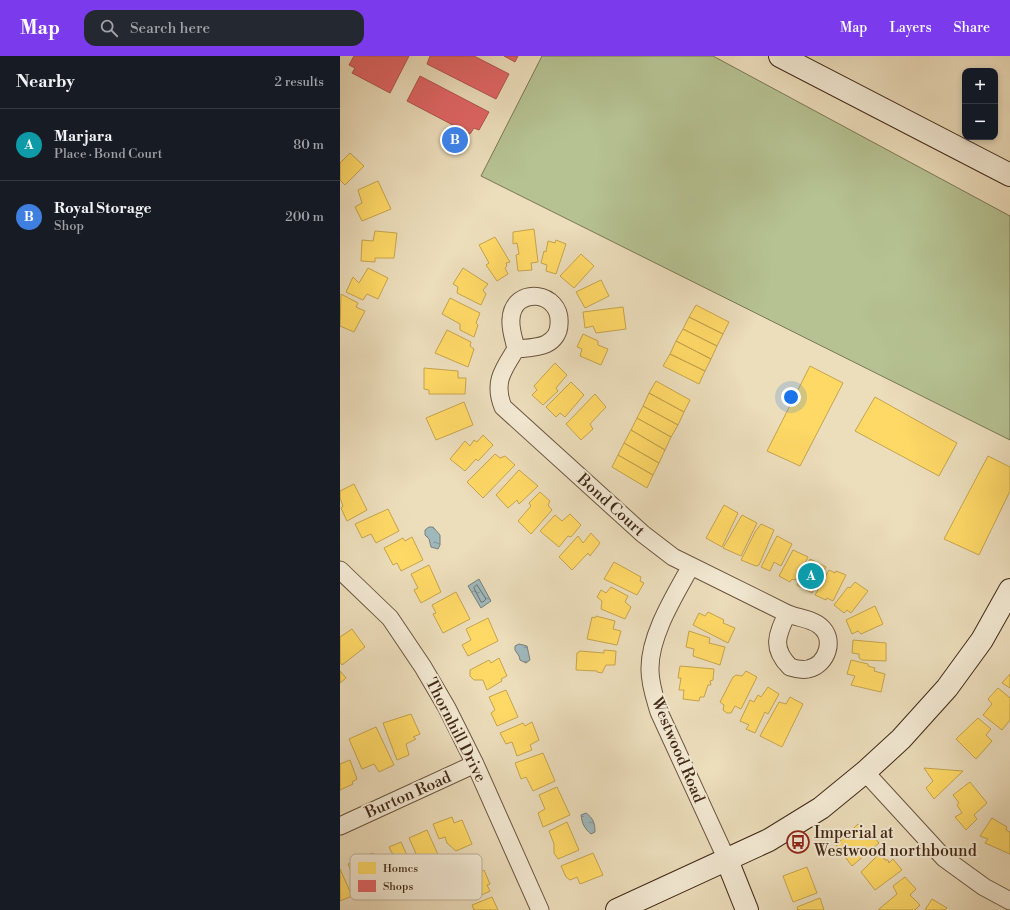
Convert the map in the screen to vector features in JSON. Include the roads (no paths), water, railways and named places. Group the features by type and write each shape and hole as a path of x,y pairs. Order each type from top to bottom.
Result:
{"street":[{"path":"780,56 1010,174"},
{"name":"Bond Court","path":"516,349 499,381 498,390 504,407 643,534 673,557 787,614"},
{"name":"Westwood Road","path":"691,566 666,613 652,647 650,670 652,688 659,712 747,910"},
{"name":"Thornhill Drive","path":"342,576 390,618 423,667 447,708 475,764 540,910"},
{"path":"617,910 769,840 798,823 866,772 900,739 947,688 982,640 1010,590"},
{"name":"Burton Road","path":"340,826 475,764"},
{"path":"866,772 944,858 984,887 1010,901"}],"water":[{"path":"429,527 433,527 440,535 440,545 438,549 431,547 429,539 425,535 425,530"},
{"path":"479,579 491,601 481,608 468,586"},
{"path":"519,644 527,646 530,660 526,663 520,660 515,650 515,646"},
{"path":"586,813 594,823 595,832 591,834 585,828 582,821 581,815"}],"place":[{"name":"Royal Storage","path":"455,140"},
{"name":"Marjara","path":"811,576"},
{"name":"Imperial at Westwood northbound","path":"798,842"}]}
